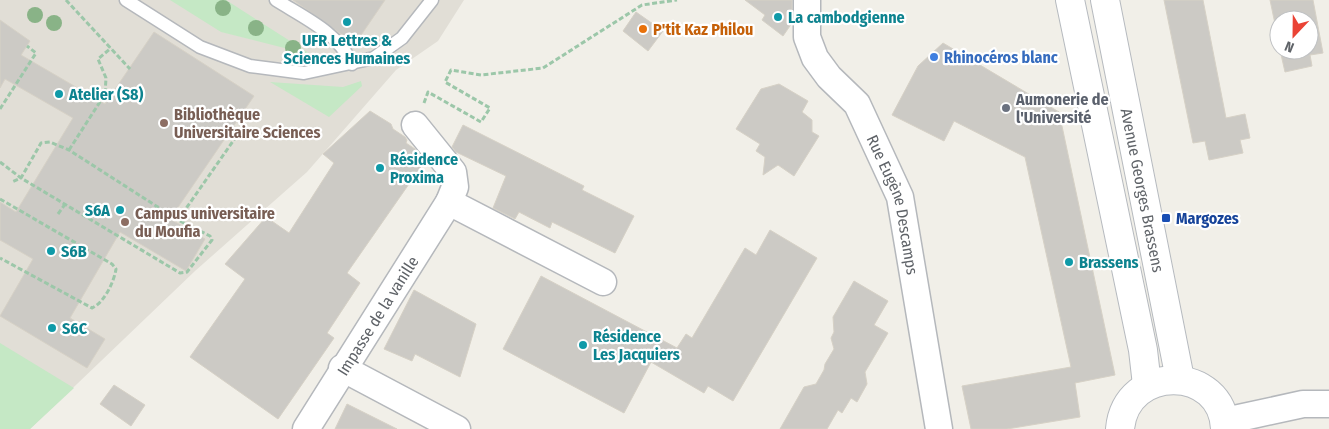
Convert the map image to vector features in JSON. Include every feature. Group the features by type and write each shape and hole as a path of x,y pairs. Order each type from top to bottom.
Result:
{"street":[{"name":"Rue Eugène Descamps","path":"807,0 807,38 815,58 829,77 857,104 900,197 938,429"},
{"name":"Avenue Georges Brassens","path":"1070,0 1143,350 1147,385"},
{"name":"Avenue Georges Brassens","path":"1105,0 1180,379"},
{"name":"Impasse de la vanille","path":"306,429 342,368 449,202 455,187 453,172 415,125"},
{"path":"449,202 603,282"},
{"path":"342,368 456,429"},
{"path":"1120,429 1124,410 1133,396 1147,385 1169,379 1180,379 1196,384 1209,393 1219,406 1225,425 1302,404 1329,404"}],"lane":[{"path":"126,0 200,47 250,66 304,73 374,58 402,38 432,0"},
{"path":"276,0 324,29 347,52 352,64"}],"path":[{"path":"66,0 130,69"},
{"path":"428,92 482,122 490,108 445,82 451,70 481,75 543,68 642,5 677,0"},
{"path":"0,109 36,53 26,46"},
{"path":"69,150 105,94 106,78 98,59 111,48"},
{"path":"178,220 238,134"},
{"path":"0,162 22,178 184,274 212,240 210,236 178,220 69,150 50,142 41,143 22,178 12,182"},
{"path":"0,199 112,264 116,270 115,276 99,305 92,308 0,258"},
{"path":"58,214 66,203"}],"shaded area":[{"name":"Campus universitaire du Moufia","path":"0,0 464,0 438,41 396,70 307,172 195,271 30,429 0,429"}],"green space":[{"path":"170,0 226,0 312,55 221,32"},
{"path":"361,81 362,86 329,117 270,82 343,87"},
{"path":"0,343 74,388 30,429 0,429"}],"building":[{"name":"UFR Lettres & Sciences Humaines","path":"293,0 385,0 355,44"},
{"name":"La cambodgienne","path":"745,0 792,0 792,11 789,15 792,17 792,23 783,36 762,20 765,15"},
{"path":"1164,0 1203,0 1226,118 1245,114 1250,138 1240,140 1243,153 1209,160 1205,141 1193,143"},
{"path":"1270,0 1313,0 1315,10 1272,10"},
{"path":"636,12 663,31 648,51 623,31"},
{"path":"0,20 30,41 21,55 105,104 154,32 254,96 170,219 205,239 186,271 120,232 70,318 105,339 87,368 0,316 33,259 0,240 0,202 16,212 73,118 5,79 0,88"},
{"path":"1319,32 1323,53 1319,54"},
{"name":"Brassens","path":"943,43 1059,112 1115,375 1075,383 1080,417 1007,429 971,429 962,386 1071,367 1025,157 954,121 944,141 892,115 918,66"},
{"path":"1282,60 1311,60 1312,66 1285,72"},
{"path":"779,84 808,101 802,112 812,120 812,132 819,136 794,176 778,165 763,175 765,157 756,151 760,144 736,129 761,89"},
{"path":"370,111 391,124 393,129 405,137 406,143 415,149 425,161 347,273 360,283 327,333 334,338 278,419 190,357 245,279 225,264 266,217 289,233 334,163 323,154"},
{"path":"463,125 584,186 582,190 634,216 615,253 552,222 550,228 519,212 515,219 493,208 506,176 456,152 452,147"},
{"path":"770,230 817,258 733,401 708,386 704,393 651,362 624,413 503,349 541,276 677,348 686,334 692,338 745,248 756,255"},
{"path":"854,281 888,301 874,325 888,333 865,372 867,384 857,402 851,398 842,413 838,410 827,429 780,429 804,387 816,384 824,370 825,364 834,349 831,338 834,332 833,317"},
{"path":"414,290 476,324 460,377 415,354 412,361 384,349"},
{"path":"114,385 145,405 131,426 100,404"},
{"path":"347,404 397,429 335,429"}],"place":[{"name":"La cambodgienne","path":"778,17"},
{"name":"UFR Lettres & Sciences Humaines","path":"347,22"},
{"name":"P'tit Kaz Philou","path":"643,29"},
{"name":"Rhinocéros blanc","path":"934,57"},
{"name":"Atelier (S8)","path":"59,94"},
{"name":"Aumonerie de l'Université","path":"1006,108"},
{"name":"Bibliothèque Universitaire Sciences","path":"164,123"},
{"name":"Résidence Proxima","path":"380,168"},
{"name":"S6A","path":"120,210"},
{"name":"Margozes","path":"1166,218"},
{"name":"Campus universitaire du Moufia","path":"125,222"},
{"name":"S6B","path":"51,251"},
{"name":"Brassens","path":"1069,262"},
{"name":"S6C","path":"52,328"},
{"name":"Résidence Les Jacquiers","path":"583,345"}]}
